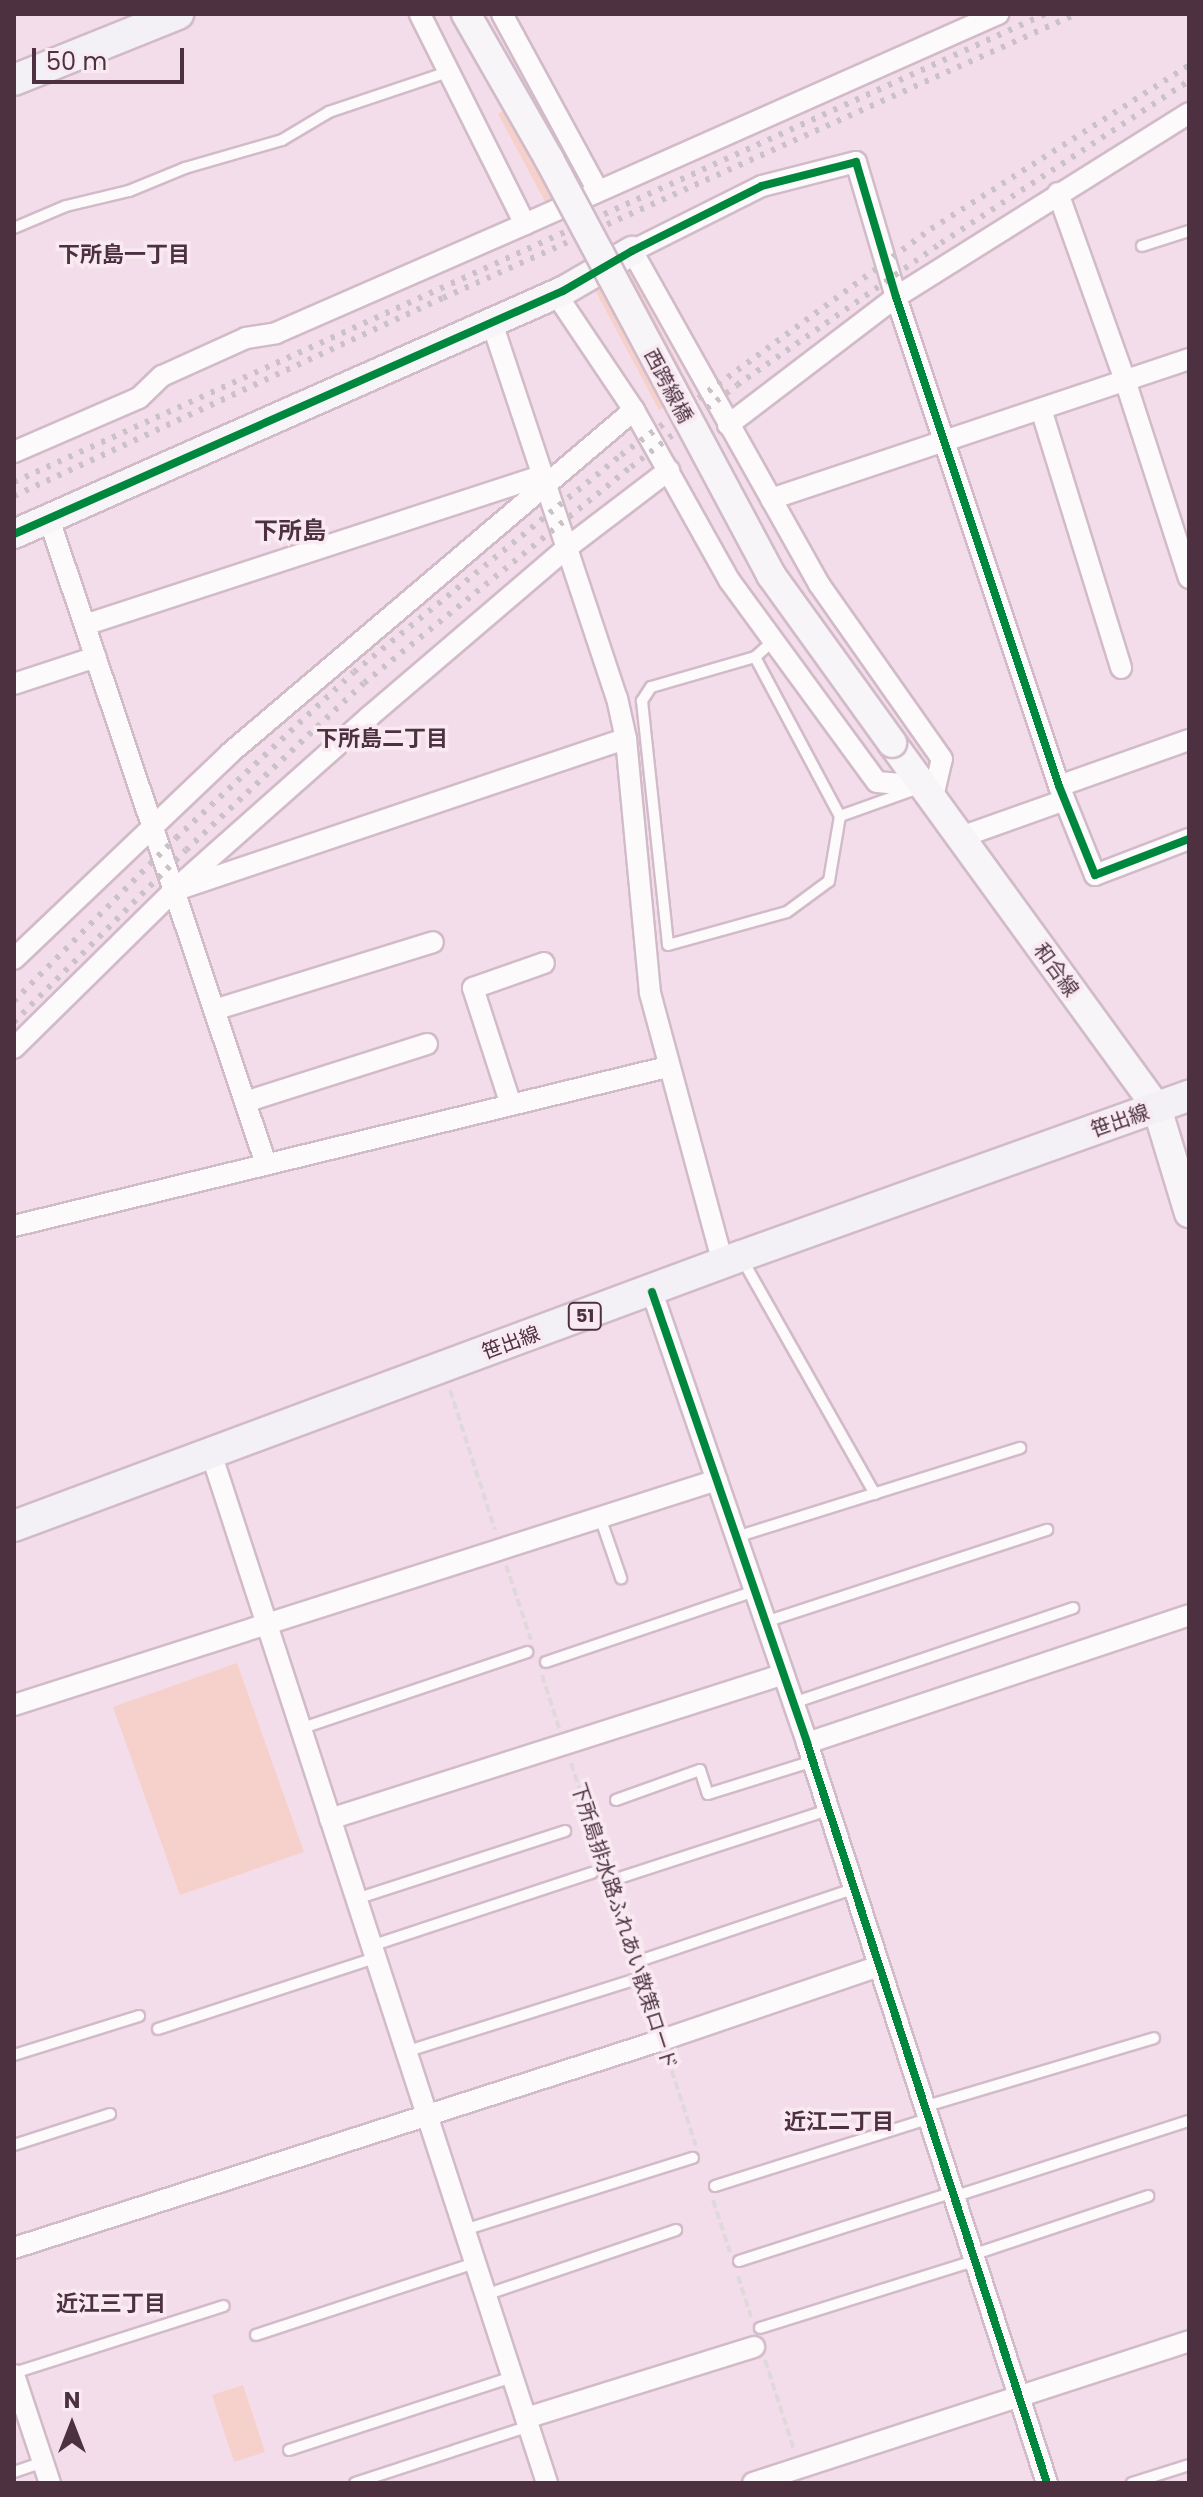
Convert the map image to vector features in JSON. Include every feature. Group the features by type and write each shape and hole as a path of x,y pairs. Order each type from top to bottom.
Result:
{"main road":[{"path":"14,80 177,14"},
{"name":"西跨線橋","path":"466,14 549,159 771,575 892,743"},
{"path":"14,534 556,294 632,251"},
{"name":"和合線","path":"892,743 1157,1108 1189,1213"},
{"name":"笹出線","path":"14,1526 732,1260 1189,1096"}],"street":[{"path":"420,14 525,224"},
{"path":"502,14 597,189"},
{"path":"14,452 139,398 162,376 246,338 276,333 998,14"},
{"path":"728,425 896,297 1189,113"},
{"path":"556,294 634,410 729,580 877,782 929,791 942,759 819,584 632,251 762,186 856,162 896,297 1062,793 1095,875 1189,839"},
{"path":"1058,193 1125,380 1189,578"},
{"path":"492,323 617,698 626,739 650,993 667,1067 732,1260"},
{"path":"771,499 1189,359"},
{"path":"1041,409 1121,668"},
{"path":"14,959 230,753 543,480 634,410"},
{"path":"14,1048 174,890 370,716 568,547 669,470"},
{"path":"85,625 543,480"},
{"path":"49,519 266,1164"},
{"path":"14,684 96,657"},
{"path":"174,890 626,739"},
{"path":"961,837 1189,740"},
{"path":"214,1010 433,942"},
{"path":"511,1105 473,988 544,963"},
{"path":"245,1102 427,1044"},
{"path":"14,1226 667,1067"},
{"path":"652,1292 810,1752 877,1967 1047,2483"},
{"path":"211,1453 547,2483"},
{"path":"14,1705 717,1480"},
{"path":"810,1752 1189,1615"},
{"path":"330,1819 783,1674"},
{"path":"14,2248 662,2040 877,1967"},
{"path":"527,2422 759,2341"},
{"path":"753,2483 1189,2341"},
{"path":"14,2374 50,2483"}],"lane":[{"path":"14,228 66,206 129,191 185,168 282,140 329,112 451,71"},
{"path":"1142,246 1189,231"},
{"path":"755,657 840,816 829,881 787,912 668,945 642,701 651,687 755,657 773,641"},
{"path":"840,816 929,791"},
{"path":"732,1260 875,1494"},
{"path":"736,1537 1020,1448"},
{"path":"600,1517 621,1578"},
{"path":"765,1622 1047,1530"},
{"path":"542,1663 755,1591"},
{"path":"793,1703 1073,1608"},
{"path":"300,1729 530,1651"},
{"path":"616,1800 700,1770 708,1794 810,1752"},
{"path":"613,1880 828,1810"},
{"path":"356,1899 565,1831"},
{"path":"158,2029 592,1873"},
{"path":"639,1961 853,1889"},
{"path":"405,2052 637,1978"},
{"path":"14,2055 139,2016"},
{"path":"712,2187 1154,2038"},
{"path":"14,2145 110,2114"},
{"path":"739,2261 1189,2121"},
{"path":"464,2230 696,2157"},
{"path":"759,2341 973,2258 1148,2196"},
{"path":"485,2295 676,2230"},
{"path":"256,2335 475,2263"},
{"path":"14,2374 224,2306"},
{"path":"289,2450 512,2377"},
{"path":"355,2483 527,2422"},
{"path":"14,2472 43,2462"},
{"path":"1132,2483 1189,2465"}],"path":[{"path":"443,1368 530,1651"},
{"path":"712,2187 800,2468"}],"shaded area":[{"path":"531,96 581,189 548,207 498,114"},
{"path":"630,272 693,392 659,410 595,290"},
{"path":"237,1663 304,1852 180,1895 113,1707"},
{"path":"243,2385 265,2452 234,2462 212,2395"}],"railway":[{"path":"14,482 1045,14"},
{"path":"14,496 443,298 1076,14"},
{"path":"14,1001 176,838 354,672 621,455 931,229 1189,65"},
{"path":"14,1022 186,850 364,683 631,467 737,385 941,243 1189,81"}],"cycle path":[{"path":"14,534 563,291 632,251 762,186 856,162 896,297 1059,786 1095,875 1189,839"},
{"path":"652,1292 807,1743 1047,2483"}],"district":[{"name":"下所島一丁目","path":"124,255"},
{"name":"下所島","path":"290,531"},
{"name":"下所島二丁目","path":"382,739"},
{"name":"近江二丁目","path":"839,2122"},
{"name":"近江三丁目","path":"111,2304"}]}
